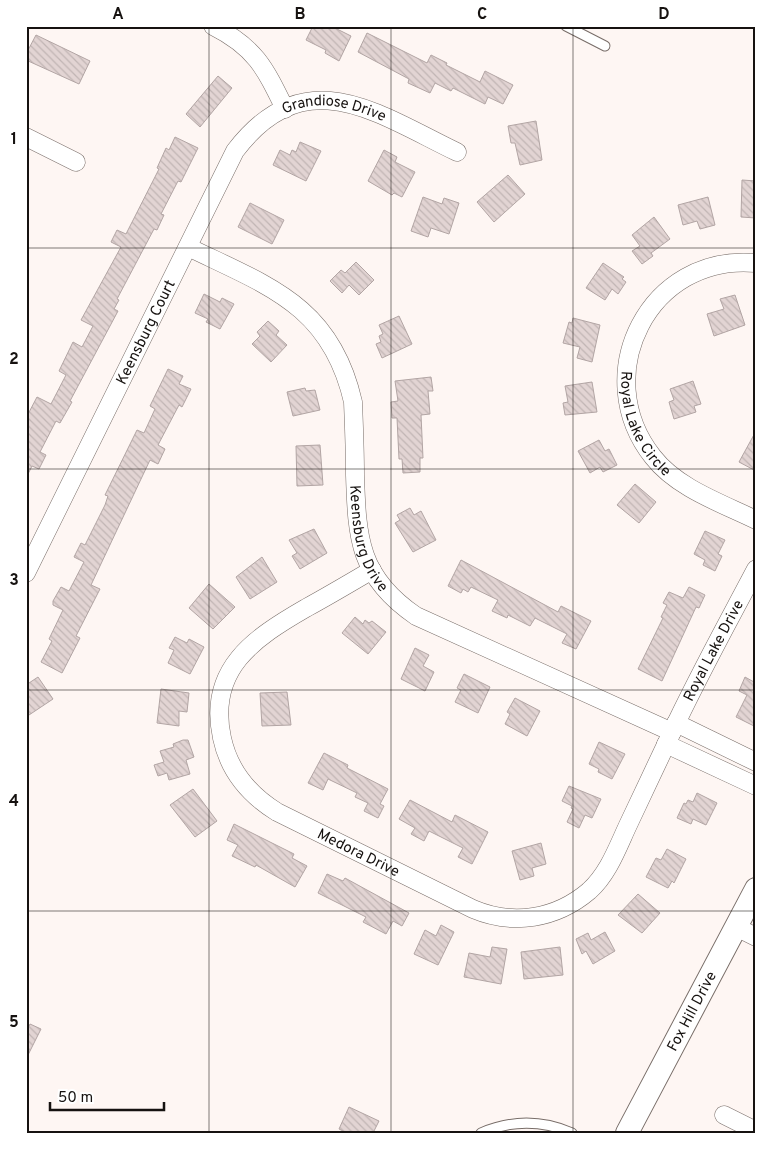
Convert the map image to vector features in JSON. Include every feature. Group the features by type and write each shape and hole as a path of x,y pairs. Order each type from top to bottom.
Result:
{"street":[{"name":"Grandiose Drive","path":"213,26 236,38 253,53 266,70 285,109 319,100 353,104 457,152"},
{"name":"Keensburg Court","path":"26,573 235,151 254,129 285,109"},
{"path":"26,137 76,162"},
{"name":"Keensburg Drive","path":"188,247 267,286 292,301 313,320 334,348 348,381 352,402 357,531 372,570 392,597 416,616 671,733 756,762"},
{"name":"Royal Lake Circle","path":"756,264 738,263 710,268 690,276 667,291 644,318 634,337 626,364 625,378 632,421 641,440 653,458 686,485 756,520"},
{"name":"Royal Lake Drive","path":"671,733 756,569"},
{"name":"Medora Drive","path":"372,570 260,636 237,661 227,680 220,714 220,728 226,756 236,774 249,791 277,812 476,910 501,917 534,918 575,902 590,890 603,874 671,733"},
{"name":"Keensburg Drive","path":"671,733 756,786"},
{"name":"Fox Hill Drive","path":"627,1133 756,889"},
{"path":"736,927 756,937"},
{"path":"724,1115 756,1131"}],"lane":[{"path":"566,26 605,46"},
{"path":"481,1133 523,1122 556,1126 572,1133"}],"building":[{"path":"313,26 331,26 351,36 339,61 325,53 326,50 306,40"},
{"path":"367,33 427,63 431,55 447,63 446,65 480,82 485,71 513,85 503,104 488,97 485,104 453,88 451,91 435,83 430,93 408,83 409,79 358,52"},
{"path":"36,35 90,61 79,84 26,60 26,54"},
{"path":"218,76 232,88 200,127 186,114"},
{"path":"536,121 542,160 520,165 515,143 511,143 508,126"},
{"path":"175,137 198,148 181,182 178,181 161,214 164,215 157,230 154,229 117,299 119,300 114,309 118,311 70,401 72,402 60,423 56,421 40,452 46,455 39,469 32,466 26,478 26,418 37,397 51,404 66,375 59,371 73,342 82,347 93,326 81,320 121,247 111,242 117,230 126,234 159,169 157,168 166,148 169,150"},
{"path":"300,142 321,151 306,181 273,165 280,150 290,155 292,150 296,152"},
{"path":"384,150 397,157 395,162 415,172 402,197 394,193 392,195 368,181"},
{"path":"508,175 525,194 494,222 477,202"},
{"path":"742,180 756,181 756,218 741,217"},
{"path":"423,197 442,204 444,198 459,203 449,234 431,228 428,237 411,231"},
{"path":"708,197 715,225 700,229 697,221 683,225 678,205"},
{"path":"250,203 284,220 272,244 238,227"},
{"path":"654,217 670,239 651,253 653,256 642,264 632,251 640,246 632,235"},
{"path":"356,262 374,280 359,295 349,285 342,293 330,281 341,270 345,273"},
{"path":"603,263 624,277 622,279 626,282 618,294 612,289 605,300 586,288"},
{"path":"204,294 220,302 222,298 234,304 220,329 206,322 208,319 195,313"},
{"path":"735,295 745,325 714,336 707,314 724,309 720,299"},
{"path":"399,316 412,344 382,358 376,344 381,342 379,336 383,334 379,325"},
{"path":"573,318 600,325 592,362 577,358 580,347 563,343 569,322 572,323"},
{"path":"268,321 279,331 276,335 287,345 271,362 252,344 260,336 257,332"},
{"path":"168,369 183,376 179,384 191,389 182,407 179,405 158,445 165,449 158,464 150,460 91,585 100,589 76,636 80,638 62,673 41,662 52,641 49,639 63,610 53,605 53,601 61,587 69,591 84,562 74,557 81,543 85,545 105,505 108,496 105,495 137,430 144,433 155,409 150,406"},
{"path":"431,377 433,391 428,391 430,414 421,415 423,458 420,458 420,472 403,473 402,459 399,459 397,418 392,418 391,402 398,401 395,381"},
{"path":"693,381 701,404 694,406 696,412 674,419 669,402 674,400 670,389"},
{"path":"592,382 597,412 565,415 563,403 568,402 565,386"},
{"path":"305,388 306,391 315,390 320,410 293,416 287,392"},
{"path":"756,431 756,471 739,462"},
{"path":"599,440 605,451 609,449 617,465 603,472 600,467 590,473 578,451"},
{"path":"320,445 323,485 297,486 296,446"},
{"path":"635,484 656,502 639,523 617,505"},
{"path":"410,508 414,515 421,511 436,540 413,552 395,523 400,520 397,515"},
{"path":"314,529 327,553 300,569 292,556 297,553 289,540"},
{"path":"705,531 725,540 718,554 722,556 715,571 703,565 705,560 694,554"},
{"path":"262,557 277,582 250,599 236,577"},
{"path":"461,560 558,612 561,606 591,621 576,649 562,643 567,634 535,618 530,626 508,615 507,618 492,611 498,600 471,587 468,592 463,589 461,593 448,586"},
{"path":"209,584 235,607 213,629 189,608"},
{"path":"689,587 705,595 699,608 696,607 662,681 638,669 663,618 661,617 667,605 663,603 669,592 683,598"},
{"path":"355,617 363,624 365,620 369,623 372,621 386,632 368,654 342,633"},
{"path":"175,637 187,643 189,639 204,647 190,674 168,663 174,650 169,648"},
{"path":"415,648 429,655 423,666 434,672 425,691 401,679"},
{"path":"464,674 490,687 478,713 455,702 461,690 457,688"},
{"path":"38,677 53,699 26,717 26,685"},
{"path":"745,677 754,682 756,678 756,727 736,717 747,695 739,691"},
{"path":"161,689 189,693 187,712 179,711 179,726 157,723"},
{"path":"287,692 291,725 262,726 260,693"},
{"path":"515,698 540,711 527,736 505,724 510,714 507,712"},
{"path":"188,740 194,757 186,760 190,774 169,780 167,773 158,776 154,765 164,762 160,751 174,747 173,744"},
{"path":"599,742 625,754 612,779 598,772 599,769 589,764"},
{"path":"324,753 348,765 347,768 388,789 380,804 384,806 378,818 364,811 368,803 355,797 357,793 328,779 323,790 308,783"},
{"path":"569,786 601,799 592,818 585,815 579,828 567,822 573,809 571,808 572,806 562,801"},
{"path":"193,789 217,821 195,837 170,805"},
{"path":"697,793 717,803 706,825 693,819 691,824 677,818 684,803 686,804 688,800 693,802"},
{"path":"410,800 452,822 455,815 488,832 472,864 458,857 463,848 429,831 424,841 411,834 415,828 399,819"},
{"path":"234,824 294,854 292,858 307,866 295,887 256,865 255,867 232,856 238,845 227,840"},
{"path":"541,843 546,864 532,868 534,876 520,880 512,851"},
{"path":"667,849 686,859 674,883 672,881 668,888 646,877 656,858 661,860"},
{"path":"327,874 343,881 345,878 409,913 402,926 393,921 386,934 363,922 366,917 318,893"},
{"path":"638,894 660,913 642,933 618,915"},
{"path":"441,925 454,932 438,965 414,954 425,930 436,936"},
{"path":"605,932 615,951 593,964 586,951 582,954 576,939 588,933 591,940"},
{"path":"492,947 507,949 501,984 464,977 469,953 490,957"},
{"path":"560,947 563,975 524,979 521,952"},
{"path":"30,1024 41,1029 26,1059 26,1025 29,1026"},
{"path":"349,1107 379,1121 373,1133 347,1133 339,1129"}]}
